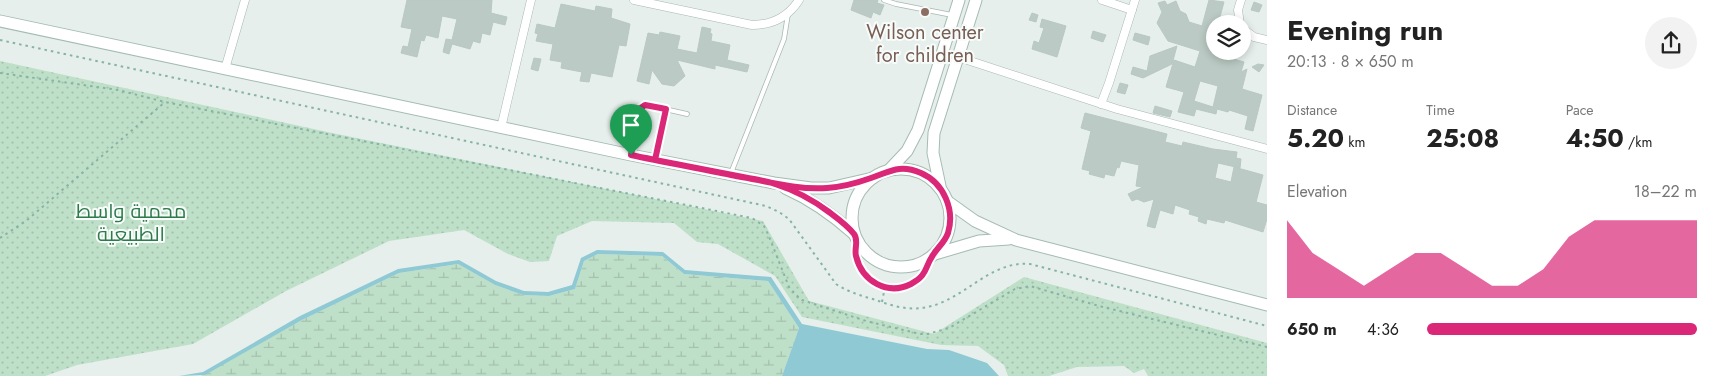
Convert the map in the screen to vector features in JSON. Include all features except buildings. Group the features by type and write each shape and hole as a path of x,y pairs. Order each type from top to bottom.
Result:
{"main road":[{"path":"889,170 907,151 915,137 958,0"},
{"path":"965,0 957,26 959,32 965,36"},
{"path":"940,188 933,153 934,133 976,0"},
{"path":"0,21 501,128 774,183 811,188 829,188 872,178 889,170 900,169 923,174 940,188 950,212 948,234 934,255"},
{"path":"856,237 852,222 854,203 863,186 872,178"},
{"path":"774,183 823,208 856,237 868,254 876,260 896,266 915,264 934,255 984,240 1016,240"},
{"path":"947,201 975,221 1016,240 1267,305"}],"street":[{"path":"224,69 246,0"},
{"path":"501,128 531,0"},
{"path":"634,0 752,25 771,23 788,14 799,0"},
{"path":"1102,0 1132,10"},
{"path":"1101,104 1135,0"},
{"path":"1239,15 1241,0"},
{"path":"1251,35 1267,40"},
{"path":"958,57 1101,104 1267,149"}],"lane":[{"path":"884,0 954,15"},
{"path":"730,175 784,38 788,14"},
{"path":"631,155 639,108 645,105 687,114"},
{"path":"655,160 666,109"},
{"path":"856,237 855,254 862,272 872,282 885,287 904,287 916,281 926,271 934,255"}],"path":[{"path":"0,40 766,206 789,219 836,284 844,290 882,302 909,308 930,307 944,301 998,269 1023,263 1267,326"},
{"path":"0,73 118,90 165,102 752,218 764,226 789,287 802,300 866,321 920,334 941,332 1015,288 1030,286 1099,306 1267,347"},
{"path":"0,238 26,221 165,102"},
{"path":"882,302 885,287"}],"green space":[{"name":"محمية واسط الطبيعية","path":"0,61 332,133 763,221 809,301 934,334 1024,277 1267,343 1267,376 1148,376 1144,369 1134,373 1124,366 1077,367 1049,376 1008,376 1004,365 978,346 941,345 802,317 775,276 718,244 697,242 674,223 592,221 557,236 549,261 530,262 508,254 464,230 389,241 286,291 193,344 77,365 45,376 0,376"},
{"path":"598,254 662,256 684,274 768,281 799,328 782,376 201,376 302,320 399,273 458,264 495,285 523,295 549,296 575,289 584,261"}],"water":[{"path":"597,250 663,252 685,270 771,277 802,324 927,349 949,350 987,363 999,376 782,376 799,328 768,281 684,274 662,256 598,254 584,261 575,289 549,296 523,295 495,285 458,264 399,273 302,320 205,375 179,376 203,372 300,316 398,269 459,260 496,281 524,291 548,292 572,285 581,258"}],"place":[{"name":"Wilson center for children","path":"925,12"}],"route":[{"path":"631,155 638,110 645,105 666,109 655,160 730,175 774,183 811,188 829,188 846,185 872,178 889,170 912,170 932,180 944,194 950,212 948,234 943,244 933,255 924,275 904,287 885,287 872,282 862,272 856,257 855,235 837,218 808,199 774,183 655,160 631,155"}]}
